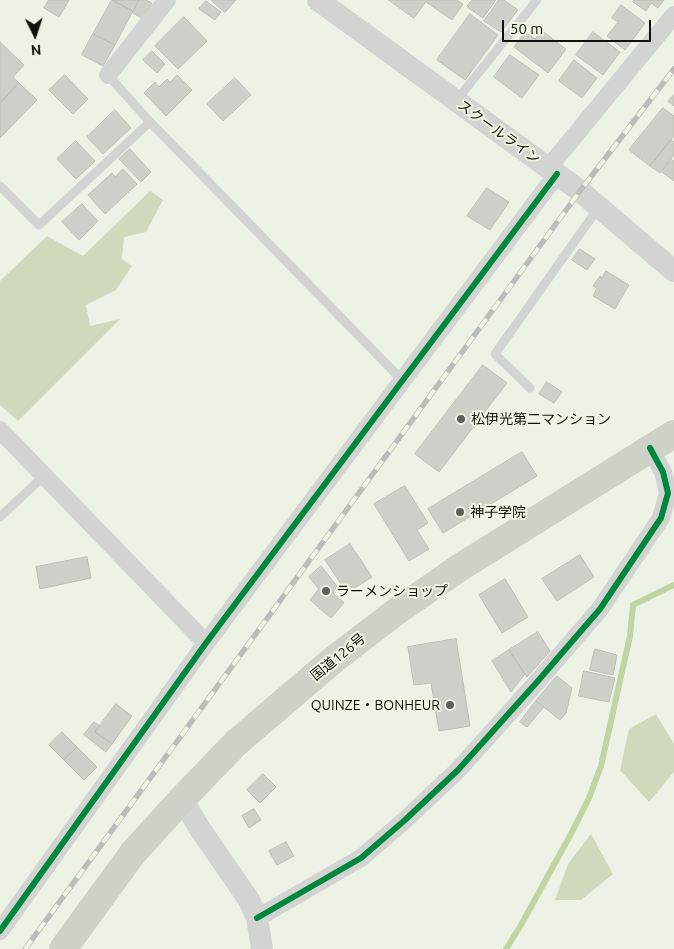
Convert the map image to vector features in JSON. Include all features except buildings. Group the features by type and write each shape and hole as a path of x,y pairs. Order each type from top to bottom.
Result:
{"highway":[{"name":"国道126号","path":"63,949 132,853 182,799 236,743 332,661 397,611 459,568 674,434"}],"street":[{"path":"108,75 164,0"},
{"name":"スクールライン","path":"318,0 552,171 599,207 674,271"},
{"path":"0,931 206,643 402,380 552,171 674,15"},
{"path":"0,430 206,643"},
{"path":"256,918 361,858 405,820 458,770 538,682 600,609 661,518 668,493 663,472 650,448"},
{"path":"182,799 200,829 249,900 256,918 262,949"}],"lane":[{"path":"456,101 537,0"},
{"path":"108,75 150,122 402,380"},
{"path":"0,186 39,225 150,122"},
{"path":"530,388 495,354 599,207"},
{"path":"0,517 44,476"}],"green space":[{"path":"150,191 163,200 146,232 124,237 122,259 132,266 116,290 86,305 90,326 120,319 18,421 0,405 0,281 47,236 83,256"},
{"path":"656,714 674,744 674,772 649,802 620,770 629,729"},
{"path":"591,834 613,874 581,900 555,900 568,864"}],"waterway":[{"path":"506,949 572,832 589,798 601,766 630,636 633,605 674,585"}],"railway":[{"path":"25,949 580,191 674,69"}],"cycle path":[{"path":"0,931 206,643 557,174"},
{"path":"257,918 361,858 405,820 458,770 600,609 661,518 668,493 663,472 650,448"}],"place":[{"name":"松伊光第二マンション","path":"461,419"},
{"name":"神子学院","path":"460,512"},
{"name":"ラーメンショップ","path":"326,591"},
{"name":"QUINZE・BONHEUR","path":"450,705"}]}
